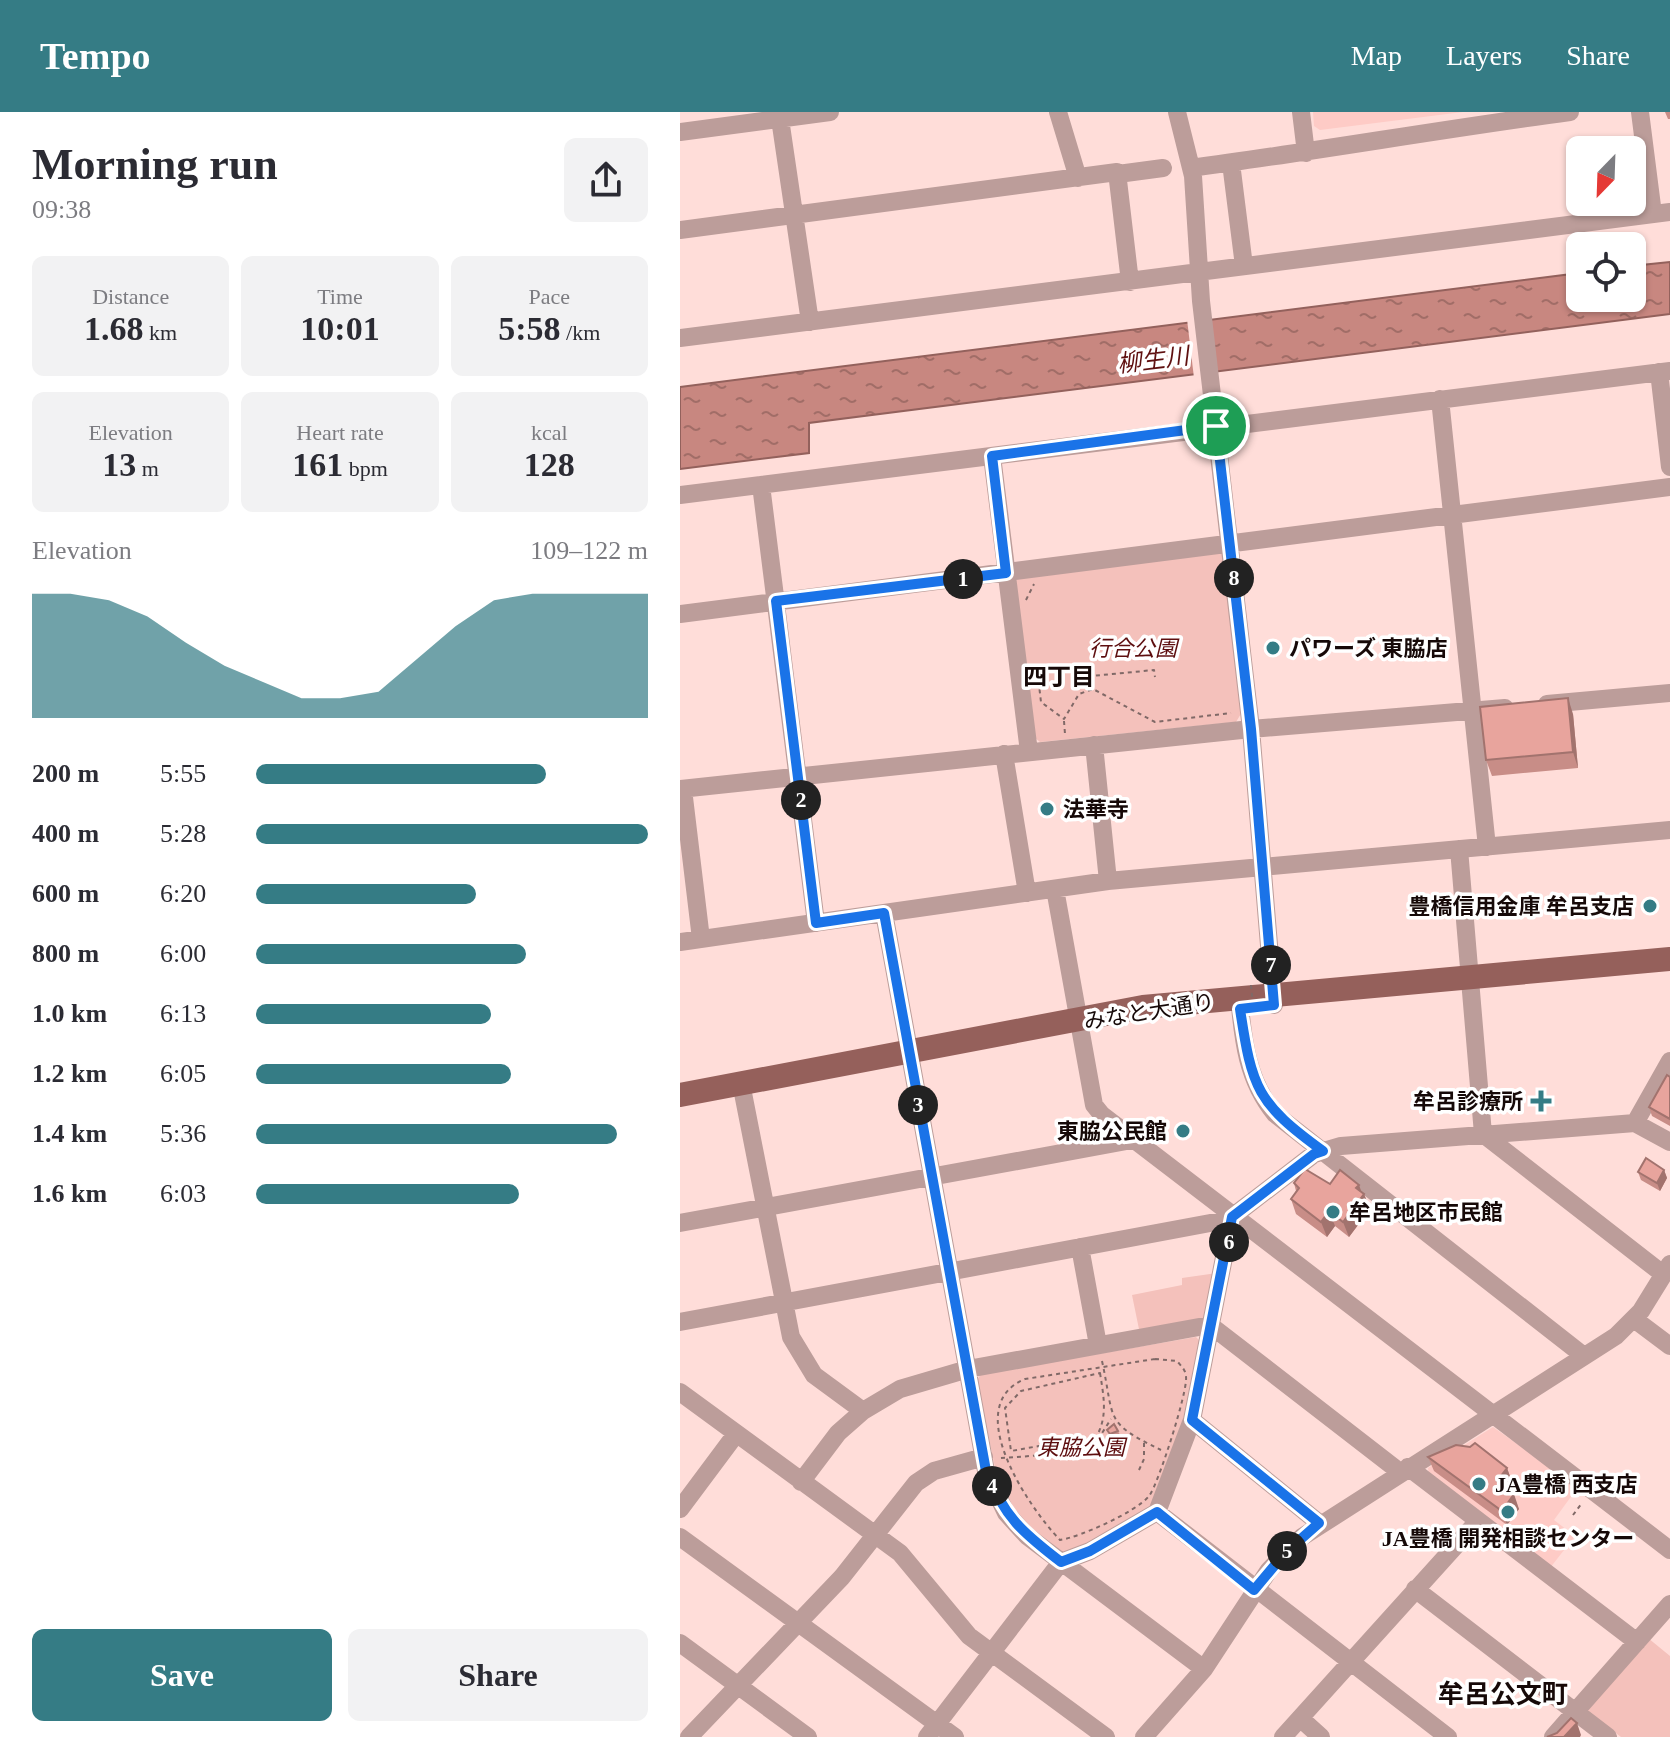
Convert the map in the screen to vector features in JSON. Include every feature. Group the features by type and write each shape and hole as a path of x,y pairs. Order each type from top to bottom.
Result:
{"main road":[{"name":"みなと大通り","path":"1470,984 1670,959"},
{"name":"みなと大通り","path":"680,1095 742,1088 1080,1026 1161,1017 1255,1001 1470,984 1670,974"},
{"name":"みなと大通り","path":"680,1106 742,1088"}],"street":[{"path":"680,132 779,115 830,112"},
{"path":"1058,112 1078,178"},
{"path":"1177,112 1191,168 1201,301 1251,729 1263,865 1249,1067 1263,1099 1275,1114 1584,1356"},
{"path":"1301,112 1306,153"},
{"path":"1191,168 1306,153 1404,134 1570,112"},
{"path":"680,338 1662,213 1640,112"},
{"path":"779,115 810,322"},
{"path":"1231,163 1244,266"},
{"path":"680,230 1163,168"},
{"path":"1118,174 1130,282"},
{"path":"680,495 1664,372 1670,467"},
{"path":"1440,399 1487,847"},
{"path":"992,456 1029,752"},
{"path":"761,485 816,923"},
{"path":"680,614 1230,546 1670,487"},
{"path":"701,939 682,789 1251,729 1670,693"},
{"path":"1094,745 1108,881"},
{"path":"1004,754 1027,893"},
{"path":"680,942 1108,881 1670,830"},
{"path":"1144,1737 1204,1669 1254,1590 1285,1553 1319,1523 1584,1356 1634,1319 1667,1269 1483,1134 1459,849"},
{"path":"1055,889 1094,1105 1132,1140 1490,1416 1670,1550"},
{"path":"884,913 984,1457 995,1494 1015,1526 1204,1669"},
{"path":"1635,1123 1670,1061"},
{"path":"742,1088 791,1337 809,1369 823,1384 863,1411"},
{"path":"680,1322 1232,1217 1314,1154 1341,1146 1635,1123 1670,1142"},
{"path":"680,1223 1132,1140"},
{"path":"932,1730 1061,1562 1090,1551 1157,1512 1171,1454 1192,1420 1232,1217"},
{"path":"1080,1247 1098,1345"},
{"path":"1634,1319 1670,1346"},
{"path":"801,1482 838,1433 863,1411 900,1389 968,1369 1210,1325 1637,1642"},
{"path":"680,1392 900,1553 949,1615 991,1652 1106,1737"},
{"path":"1192,1420 1319,1523"},
{"path":"680,1509 736,1434"},
{"path":"689,1737 736,1684 800,1623 916,1483 934,1471 984,1457"},
{"path":"1157,1512 1448,1737"},
{"path":"1283,1737 1478,1521"},
{"path":"680,1537 800,1623 932,1730 955,1737"},
{"path":"1415,1589 1608,1737"},
{"path":"1553,1737 1670,1604"},
{"path":"680,1643 808,1737"},
{"path":"1300,1718 1321,1737"}],"path":[{"path":"1026,601 1034,584"},
{"path":"1093,689 1092,676 1154,670 1155,677"},
{"path":"1031,681 1039,685 1041,702 1064,719"},
{"path":"1066,741 1064,719 1079,694 1093,689 1155,722 1236,713"},
{"path":"1098,1345 1112,1418 1125,1433 1171,1454"},
{"path":"1155,1359 1177,1361 1186,1373 1171,1454 1154,1486 1139,1505 1080,1536 1060,1540 1022,1491 1007,1459 996,1425 999,1407 1013,1384 1103,1366 1155,1359"},
{"path":"1100,1373 1106,1413 1103,1425 1087,1450 1039,1446 1011,1451 1004,1421 1005,1408 1021,1391 1100,1373"},
{"path":"984,1457 1007,1459 1090,1452 1112,1418"},
{"path":"1139,1470 1144,1459 1144,1441"},
{"path":"1573,1515 1585,1500"}],"shaded area":[{"path":"1313,112 1463,112 1320,130 1314,126"},
{"path":"1493,1427 1578,1487 1554,1520 1575,1536 1550,1568 1429,1476 1428,1468"}],"green space":[{"name":"行合公園","path":"1219,551 1226,556 1242,712 1236,722 1040,742 1034,737 1013,585 1019,577"},
{"path":"1217,1273 1204,1321 1140,1334 1132,1295 1182,1285 1182,1278"},
{"name":"東脇公園","path":"1196,1337 1201,1342 1189,1409 1154,1509 1065,1555 1028,1529 999,1487 977,1380 981,1374"},
{"path":"1648,1638 1670,1656 1670,1737 1621,1737 1587,1711"}],"water":[{"name":"柳生川","path":"1670,262 1670,314 809,423 809,453 680,469 680,387 1566,275 1566,312 1646,312 1646,265"}],"pier":[{"path":"1210,316 1218,375 1194,378 1187,319"}],"building":[{"path":"1568,698 1573,752 1486,760 1480,707"},
{"path":"1667,1075 1670,1077 1670,1119 1649,1107"},
{"path":"1646,1158 1664,1170 1657,1183 1638,1172"},
{"path":"1305,1169 1330,1184 1340,1170 1359,1185 1356,1188 1364,1194 1343,1222 1329,1211 1321,1222 1291,1199 1299,1188 1294,1183"},
{"path":"1114,1424 1118,1431 1110,1434 1107,1430"},
{"path":"1475,1443 1507,1468 1497,1481 1514,1494 1502,1511 1428,1457 1456,1445 1470,1447"},
{"path":"1571,1718 1577,1723 1564,1737 1547,1737 1557,1733"}],"place":[{"name":"パワーズ 東脇店","path":"1273,648"},
{"name":"法華寺","path":"1047,809"},
{"name":"豊橋信用金庫 牟呂支店","path":"1650,906"},
{"name":"牟呂診療所","path":"1541,1101"},
{"name":"東脇公民館","path":"1183,1131"},
{"name":"牟呂地区市民館","path":"1333,1212"},
{"name":"JA豊橋 西支店","path":"1479,1484"},
{"name":"JA豊橋 開発相談センター","path":"1508,1512"}],"district":[{"name":"四丁目","path":"1059,677"},
{"name":"牟呂公文町","path":"1503,1694"}],"route":[{"path":"1216,426 1251,729 1274,1005 1240,1009 1246,1056 1253,1081 1275,1114 1323,1151 1314,1154 1232,1217 1192,1420 1319,1523 1285,1553 1254,1590 1157,1512 1090,1551 1061,1562 1015,1526 995,1494 986,1471 884,913 816,923 776,601 1006,573 992,456 1216,426"}]}
